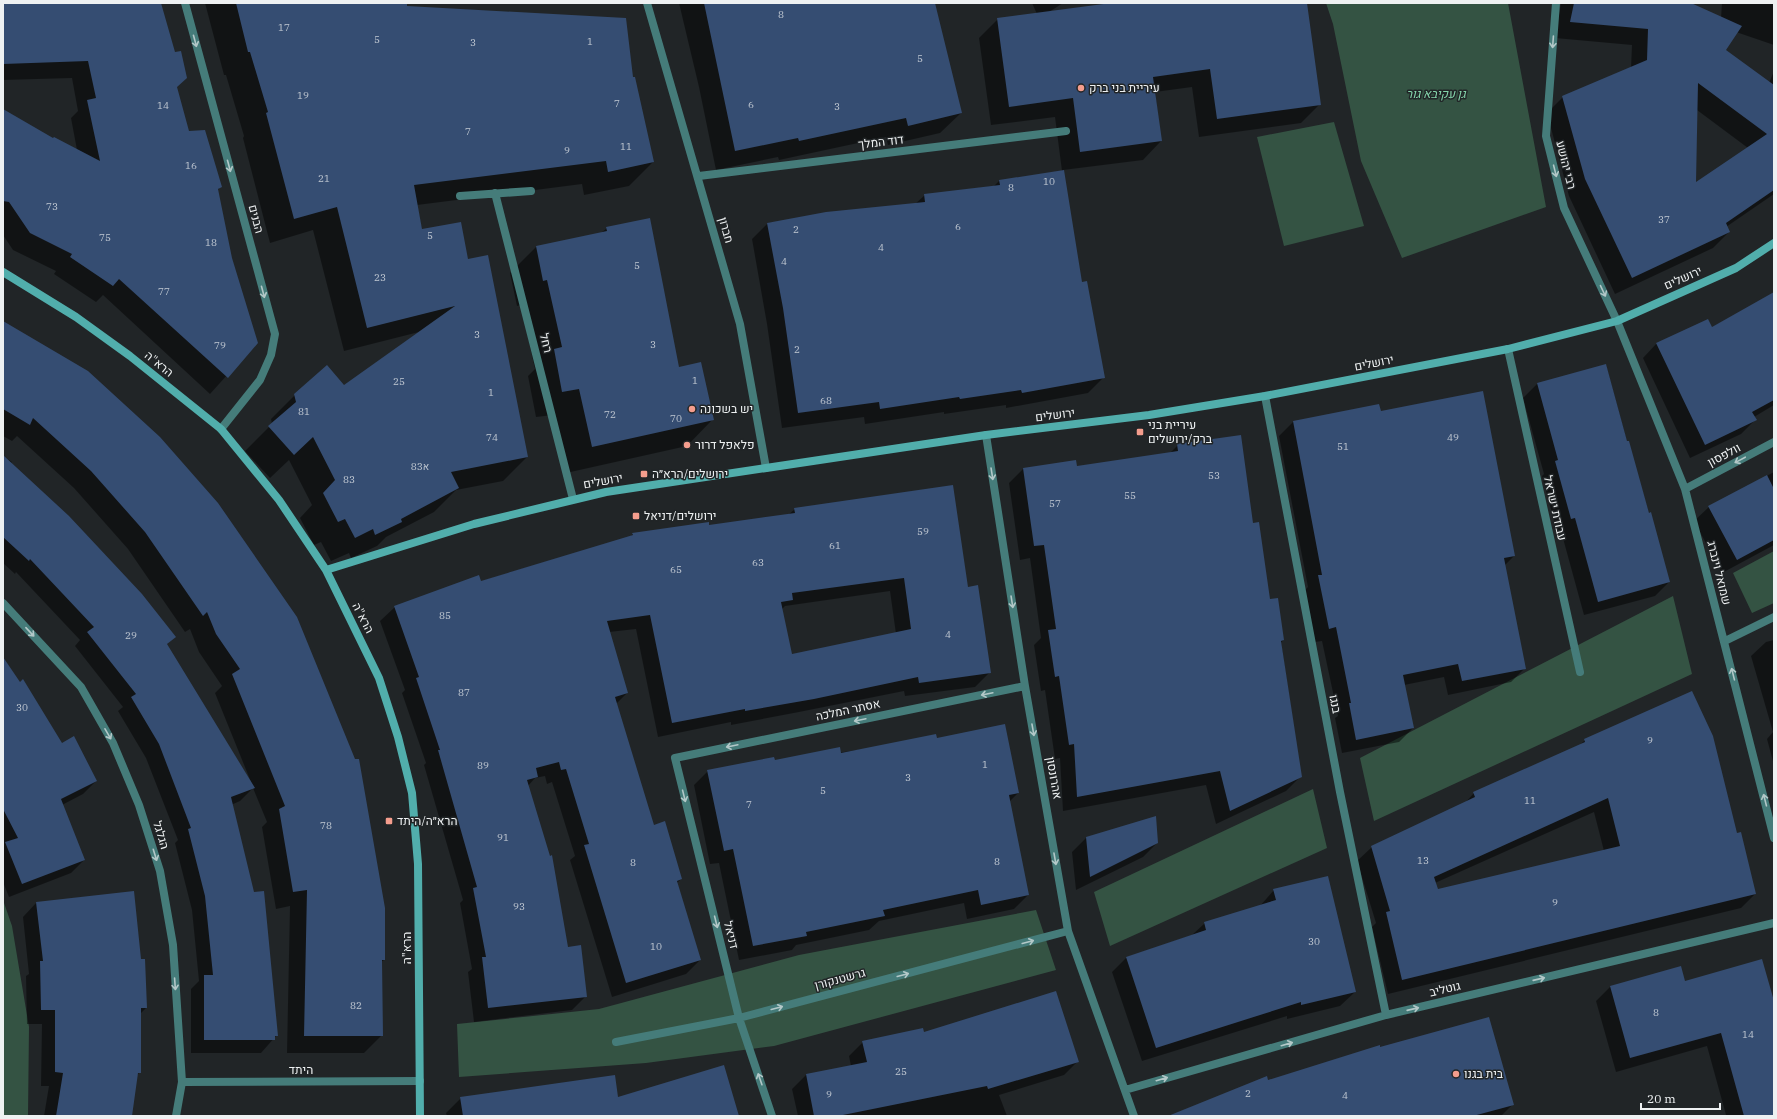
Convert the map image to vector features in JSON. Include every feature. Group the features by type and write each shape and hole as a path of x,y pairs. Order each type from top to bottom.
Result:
{"street":[{"name":"הבנים","path":"185,3 275,334 271,355 260,380 221,429"},
{"name":"חברון","path":"647,3 740,324 766,468"},
{"name":"רבי יהושע","path":"1556,3 1546,136 1564,208 1617,321"},
{"name":"דוד המלך","path":"698,176 1066,131"},
{"path":"460,196 531,191"},
{"name":"רחל","path":"495,193 574,499"},
{"name":"ירושלים","path":"326,570 474,524 606,492 986,435 1149,415 1265,396 1508,349 1617,321 1736,268 1774,243"},
{"name":"הרא\"ה","path":"3,272 76,317 130,356 221,429 279,500 326,570 379,678 398,737 412,793 418,864 420,1116"},
{"name":"שמואל וינברג","path":"1617,321 1685,489 1774,838"},
{"name":"עבודת ישראל","path":"1508,349 1580,672"},
{"name":"בנגו","path":"1265,396 1340,792 1386,1016"},
{"name":"אהרונסון","path":"986,435 1025,686 1068,931 1134,1116"},
{"name":"וולפסון","path":"1685,489 1774,442"},
{"name":"הגלגל","path":"3,604 81,687 113,743 139,805 160,871 173,945 182,1082 176,1116"},
{"path":"1725,641 1774,617"},
{"name":"אסתר המלכה","path":"675,758 1025,686"},
{"name":"דניאל","path":"675,758 739,1018 772,1116"},
{"name":"גוטליב","path":"1125,1090 1386,1016 1774,923"},
{"name":"גרשטנקורן","path":"616,1042 739,1018 1068,931"},
{"name":"היתד","path":"182,1082 420,1081"}],"green space":[{"name":"גן עקיבא גור","path":"1326,3 1508,3 1546,207 1402,258 1361,161 1333,24"},
{"path":"1334,122 1364,226 1284,246 1257,137"},
{"path":"1774,551 1774,603 1752,613 1733,573"},
{"path":"1673,596 1692,674 1374,821 1360,758"},
{"path":"1313,789 1327,848 1110,946 1094,892"},
{"path":"3,900 12,926 29,1027 28,1116 3,1116"},
{"path":"1036,910 1056,970 774,1046 646,1063 459,1077 457,1024 599,1009 799,955"}],"building":[{"path":"3,3 161,3 175,52 181,51 187,78 177,87 189,131 205,130 222,187 218,189 232,258 258,343 228,378 119,279 113,286 70,257 72,254 30,233 9,202 3,201 3,109 53,138 54,137 100,161 87,100 96,98 88,61 3,64"},
{"path":"236,3 407,3 407,6 626,18 633,77 635,77 654,162 608,172 606,161 414,185 422,229 461,222 468,259 488,255 528,457 451,472 459,488 401,519 402,522 375,535 373,529 355,538 345,519 338,522 323,493 335,480 313,437 294,455 268,426 296,402 294,394 327,365 344,385 455,306 367,328 337,207 294,219 266,113 268,112 250,52 248,52"},
{"path":"704,3 935,3 962,113 908,126 906,118 799,141 798,138 735,151"},
{"name":"עיריית בני ברק","path":"1111,3 1307,3 1321,105 1217,119 1210,69 1153,77 1162,141 1080,152 1073,98 1009,107 997,18"},
{"path":"1574,3 1691,3 1742,26 1726,50 1774,85 1774,190 1726,223 1730,232 1632,278 1585,179 1562,96 1647,60 1648,29 1570,22","holes":["1698,83 1767,134 1696,182"]},
{"path":"1064,170 1082,282 1087,281 1105,378 1022,393 1021,390 960,399 959,397 880,409 879,402 798,413 783,308 767,223 826,212 925,202 924,194 1000,185 999,180"},
{"path":"650,218 679,367 701,362 714,420 592,447 579,389 562,392 554,349 562,347 547,280 543,281 536,246 607,231 606,227"},
{"path":"1774,292 1774,400 1752,412 1757,420 1705,445 1656,343 1708,319 1712,327"},
{"path":"3,321 88,371 160,437 218,503 297,617 355,759 359,759 385,908 385,960 382,960 383,1036 304,1036 307,890 293,892 279,809 285,806 232,674 240,669 216,634 207,612 203,616 145,532 91,471 33,418 30,425 3,409"},
{"path":"1606,364 1627,441 1629,441 1649,513 1651,512 1670,582 1598,602 1575,518 1571,519 1555,461 1558,460 1537,383"},
{"path":"1483,391 1515,556 1504,558 1526,669 1462,681 1458,664 1403,675 1414,728 1356,740 1349,703 1351,703 1336,627 1329,629 1318,575 1322,575 1293,421 1379,404 1381,411"},
{"path":"1241,435 1253,523 1259,522 1270,599 1278,598 1284,640 1281,641 1302,777 1230,811 1220,771 1077,797 1074,744 1069,745 1059,676 1055,677 1048,630 1056,629 1044,545 1034,546 1023,468 1076,460 1077,466 1178,451 1177,444"},
{"path":"3,455 69,516 142,594 176,637 167,644 255,788 231,797 254,892 264,891 278,1036 275,1036 275,1040 204,1040 204,975 213,975 205,896 188,829 191,828 159,744 131,697 136,694 87,632 94,627 30,559 29,561 3,537"},
{"path":"1767,475 1774,489 1774,540 1737,560 1708,506"},
{"path":"953,485 968,587 978,585 991,673 919,683 918,677 814,699 745,711 745,709 672,723 650,615 607,621 628,693 615,697 654,825 665,821 682,879 677,881 701,960 626,983 584,845 589,844 566,769 561,770 559,762 536,768 538,777 527,780 550,856 552,855 568,947 581,945 587,997 488,1008 482,957 486,957 473,888 477,887 438,750 440,750 416,678 419,677 394,606 479,575 481,581 633,535 632,533 709,522 709,525 795,513 794,508","holes":["904,578 911,629 792,654 781,602 793,600 792,593"]},
{"path":"3,657 20,682 23,679 62,743 74,736 97,781 61,799 85,860 22,884 5,842 18,838 3,809"},
{"path":"1692,691 1713,736 1737,833 1741,832 1756,894 1402,980 1386,912 1390,911 1371,846 1475,797 1473,792 1585,742 1584,739","holes":["1608,798 1620,846 1438,889 1434,877"]},
{"path":"1005,724 1019,793 1009,795 1029,895 981,905 978,890 883,910 885,916 806,932 807,936 753,946 733,849 724,851 707,770 774,757 775,760 840,747 841,753 936,734 937,738"},
{"path":"1156,816 1158,843 1090,877 1086,837"},
{"path":"1328,876 1356,992 1301,1005 1301,1002 1156,1048 1126,957 1206,930 1204,922 1276,900 1273,889"},
{"path":"134,891 141,959 145,959 147,1008 141,1008 141,1073 138,1073 132,1116 56,1116 63,1073 55,1072 55,1010 41,1010 40,961 43,961 36,902"},
{"path":"1762,959 1774,1001 1774,1116 1744,1116 1721,1033 1630,1058 1610,986 1681,966 1685,981"},
{"path":"1056,991 1079,1062 988,1089 987,1086 838,1116 814,1116 806,1074 867,1062 862,1041 923,1028 924,1032"},
{"path":"1489,1017 1514,1105 1473,1116 1168,1116 1267,1076 1268,1080 1380,1045 1380,1047"},
{"path":"724,1065 739,1116 463,1116 460,1097 615,1075 618,1097"}],"place":[{"name":"עיריית בני ברק","path":"1081,88"},
{"name":"יש בשכונה","path":"692,409"},
{"name":"עיריית בני ברק/ירושלים","path":"1140,432"},
{"name":"פלאפל דרור","path":"687,445"},
{"name":"ירושלים/הרא״ה","path":"644,474"},
{"name":"ירושלים/דניאל","path":"636,516"},
{"name":"הרא״ה/היתד","path":"389,821"},
{"name":"בית בגנו","path":"1456,1074"}]}
